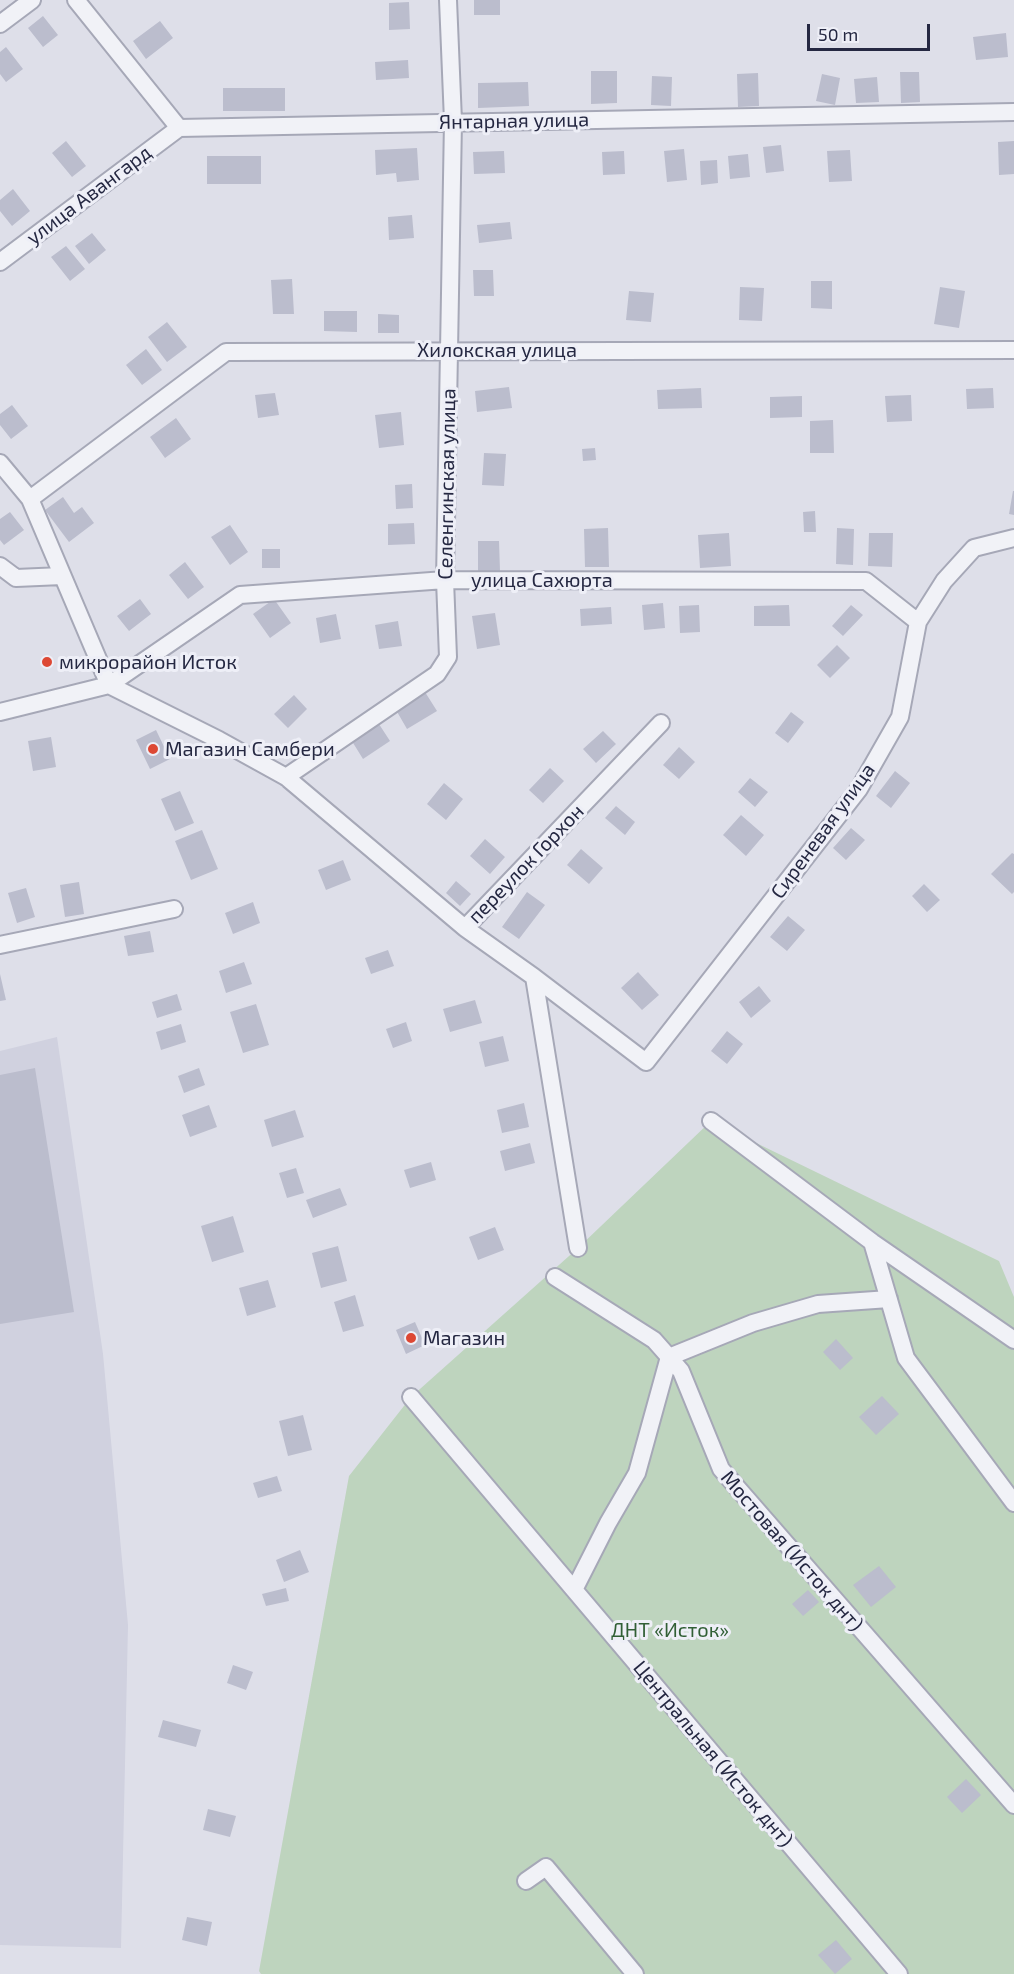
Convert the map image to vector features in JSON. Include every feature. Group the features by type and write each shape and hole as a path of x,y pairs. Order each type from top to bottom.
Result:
{"street":[{"path":"0,24 32,0"},
{"path":"76,0 179,128"},
{"name":"Селенгинская улица","path":"285,777 437,674 448,657 445,580 453,121 448,0"},
{"name":"Янтарная улица","path":"179,128 1014,112"},
{"name":"улица Авангард","path":"0,262 179,128"},
{"name":"Хилокская улица","path":"30,499 226,352 1014,350"},
{"path":"0,463 30,499 109,685 219,740 285,777 465,928"},
{"name":"Сиреневая улица","path":"646,1062 859,789 900,717 918,621 944,581 974,548 1014,538"},
{"path":"0,566 16,578 62,576"},
{"name":"улица Сахюрта","path":"109,685 240,595 445,580 866,581 918,621"},
{"path":"0,712 109,685"},
{"name":"переулок Горхон","path":"646,1062 465,928 661,723"},
{"path":"0,945 174,909"},
{"path":"534,977 578,1248"},
{"path":"711,1121 872,1242 1014,1340"},
{"path":"872,1242 906,1358 1014,1503"},
{"name":"Мостовая (Исток днт)","path":"555,1277 654,1340 669,1357 681,1371 720,1469 1014,1805"},
{"path":"574,1590 608,1523 637,1473 669,1357 753,1323 818,1304 889,1299"},
{"name":"Центральная (Исток днт)","path":"411,1397 899,1974"},
{"path":"526,1881 546,1867 635,1974"}],"shaded area":[{"path":"57,1037 103,1354 128,1625 121,1948 0,1945 0,1051"}],"green space":[{"name":"ДНТ «Исток»","path":"711,1121 999,1261 1014,1297 1014,1974 261,1974 259,1971 349,1476 411,1397 578,1248"}],"building":[{"path":"474,0 500,0 500,15 474,15"},
{"path":"409,2 410,29 389,30 389,3"},
{"path":"43,16 58,35 43,47 28,28"},
{"path":"160,21 173,38 146,59 133,41"},
{"path":"1006,33 1008,57 976,60 973,37"},
{"path":"6,47 23,69 6,82 0,74 0,52"},
{"path":"408,60 409,78 376,80 375,62"},
{"path":"591,71 617,71 617,103 591,104"},
{"path":"900,72 919,72 920,102 901,103"},
{"path":"758,73 759,106 738,107 737,74"},
{"path":"822,74 840,78 835,105 816,101"},
{"path":"652,76 672,77 671,106 651,105"},
{"path":"877,77 879,102 856,103 854,79"},
{"path":"528,82 529,106 478,108 478,83"},
{"path":"223,88 285,88 285,111 223,111"},
{"path":"66,141 86,166 72,177 52,153"},
{"path":"1014,141 1014,174 999,175 998,142"},
{"path":"781,145 784,171 766,173 763,147"},
{"path":"417,148 419,180 397,182 396,173 376,175 375,150"},
{"path":"684,149 687,180 667,182 664,151"},
{"path":"850,150 852,181 829,182 827,151"},
{"path":"504,151 505,173 474,174 473,152"},
{"path":"624,151 625,174 603,175 602,152"},
{"path":"748,154 750,177 730,179 728,156"},
{"path":"207,156 261,156 261,184 207,184"},
{"path":"717,160 718,183 701,185 700,161"},
{"path":"13,189 30,211 12,226 0,211 0,200"},
{"path":"412,215 414,238 389,240 388,217"},
{"path":"510,222 512,239 479,243 477,225"},
{"path":"92,233 106,250 89,264 75,246"},
{"path":"66,246 85,269 70,281 51,257"},
{"path":"473,270 493,270 494,296 474,296"},
{"path":"292,279 294,314 273,314 271,280"},
{"path":"811,281 832,281 832,309 811,308"},
{"path":"740,287 764,288 762,321 739,320"},
{"path":"940,287 965,291 959,328 934,324"},
{"path":"629,291 654,293 651,322 626,320"},
{"path":"324,311 357,311 357,332 324,331"},
{"path":"378,314 399,315 399,333 378,333"},
{"path":"167,322 187,347 167,362 148,337"},
{"path":"146,349 162,370 142,385 126,365"},
{"path":"509,387 512,408 477,412 475,391"},
{"path":"701,388 702,408 658,409 657,390"},
{"path":"993,388 994,408 967,409 966,389"},
{"path":"275,393 279,415 258,418 255,395"},
{"path":"911,395 912,421 887,422 885,396"},
{"path":"802,396 802,417 770,418 770,397"},
{"path":"12,405 28,426 11,439 0,425 0,414"},
{"path":"401,412 404,445 379,448 375,415"},
{"path":"176,418 191,439 165,458 150,437"},
{"path":"833,420 834,453 810,453 810,421"},
{"path":"595,448 596,460 583,461 582,449"},
{"path":"484,453 506,454 504,486 482,485"},
{"path":"412,484 413,508 396,509 395,485"},
{"path":"1014,491 1014,515 1009,514"},
{"path":"63,497 74,513 82,507 94,523 69,542 45,510"},
{"path":"815,511 816,532 804,532 803,512"},
{"path":"10,512 24,530 4,545 0,540 0,519"},
{"path":"414,523 415,544 388,545 388,524"},
{"path":"230,525 248,552 230,565 211,537"},
{"path":"608,528 609,567 585,567 584,529"},
{"path":"837,528 854,529 853,565 836,564"},
{"path":"729,533 731,566 700,568 698,535"},
{"path":"869,533 893,533 892,567 868,566"},
{"path":"478,541 499,541 500,571 478,571"},
{"path":"262,549 280,549 280,568 262,568"},
{"path":"185,562 204,587 188,599 169,575"},
{"path":"140,599 151,614 129,631 117,616"},
{"path":"274,599 291,623 270,638 253,614"},
{"path":"663,603 665,628 644,630 642,605"},
{"path":"699,605 700,632 680,633 679,606"},
{"path":"789,605 790,626 754,626 754,606"},
{"path":"851,605 863,615 843,636 832,626"},
{"path":"611,607 612,624 581,626 580,609"},
{"path":"495,613 500,645 477,649 472,616"},
{"path":"336,614 341,639 320,643 316,618"},
{"path":"398,621 402,646 379,649 375,625"},
{"path":"837,645 850,658 830,678 817,665"},
{"path":"425,692 437,711 407,729 396,710"},
{"path":"294,695 307,709 288,728 274,714"},
{"path":"791,712 804,722 788,743 775,733"},
{"path":"377,721 390,741 363,759 350,738"},
{"name":"Магазин Самбери","path":"156,730 170,759 150,769 136,740"},
{"path":"603,731 616,744 596,763 583,749"},
{"path":"51,737 56,767 33,771 28,741"},
{"path":"679,747 695,762 679,779 663,765"},
{"path":"550,768 564,781 543,803 529,790"},
{"path":"895,771 910,783 891,808 876,796"},
{"path":"750,778 768,792 755,807 738,792"},
{"path":"444,783 463,799 446,820 427,804"},
{"path":"180,791 194,823 175,831 161,799"},
{"path":"616,806 635,822 625,835 605,818"},
{"path":"741,815 764,835 746,856 723,835"},
{"path":"851,828 865,840 846,860 833,848"},
{"path":"202,830 218,869 191,880 175,841"},
{"path":"485,839 505,857 490,874 470,856"},
{"path":"581,849 603,868 589,884 567,865"},
{"path":"1012,853 1014,854 1014,892 1012,894 991,874"},
{"path":"343,860 351,880 326,890 318,870"},
{"path":"456,881 471,894 460,906 446,893"},
{"path":"79,882 84,914 65,917 60,885"},
{"path":"924,884 940,900 927,912 912,896"},
{"path":"26,888 35,917 17,923 8,893"},
{"path":"527,892 545,905 519,939 502,927"},
{"path":"253,902 260,923 233,934 225,913"},
{"path":"788,916 805,930 787,951 770,937"},
{"path":"150,931 154,952 128,956 124,936"},
{"path":"388,950 394,966 371,974 365,958"},
{"path":"244,962 252,984 226,993 219,971"},
{"path":"638,972 659,995 642,1010 621,988"},
{"path":"0,974 6,1000 0,1001"},
{"path":"759,986 771,1001 751,1018 739,1002"},
{"path":"177,994 182,1010 157,1018 152,1002"},
{"path":"475,1000 482,1023 450,1032 443,1009"},
{"path":"256,1004 269,1045 243,1053 230,1012"},
{"path":"406,1022 412,1041 393,1048 386,1029"},
{"path":"181,1024 186,1042 161,1050 156,1032"},
{"path":"727,1031 743,1044 727,1064 711,1051"},
{"path":"503,1036 509,1061 485,1067 479,1042"},
{"path":"35,1068 74,1312 0,1324 0,1075"},
{"path":"199,1068 205,1085 184,1093 178,1076"},
{"path":"524,1103 529,1127 502,1133 497,1110"},
{"path":"209,1105 217,1127 190,1137 182,1115"},
{"path":"295,1110 304,1137 272,1147 264,1120"},
{"path":"530,1143 535,1163 505,1171 500,1151"},
{"path":"431,1162 436,1180 410,1188 404,1170"},
{"path":"296,1168 304,1193 287,1198 279,1173"},
{"path":"340,1188 347,1205 313,1218 306,1200"},
{"path":"233,1216 244,1252 212,1262 201,1226"},
{"path":"495,1227 504,1250 478,1260 469,1237"},
{"path":"338,1246 347,1281 321,1288 312,1253"},
{"path":"268,1280 276,1307 247,1316 239,1288"},
{"path":"355,1295 364,1326 343,1332 334,1302"},
{"name":"Магазин","path":"415,1322 425,1345 406,1354 396,1330"},
{"path":"836,1339 853,1358 840,1370 823,1352"},
{"path":"882,1396 899,1414 876,1435 859,1417"},
{"path":"303,1415 312,1450 288,1456 279,1421"},
{"path":"277,1476 282,1491 258,1498 253,1483"},
{"path":"300,1550 309,1572 284,1582 276,1560"},
{"path":"879,1566 896,1587 871,1607 853,1585"},
{"path":"286,1588 289,1601 266,1606 262,1594"},
{"path":"808,1590 819,1602 803,1616 792,1604"},
{"path":"233,1665 253,1672 246,1690 227,1683"},
{"path":"163,1720 201,1730 196,1747 158,1737"},
{"path":"966,1779 981,1795 962,1813 947,1797"},
{"path":"208,1809 236,1816 230,1837 203,1830"},
{"path":"187,1917 212,1922 207,1946 182,1940"},
{"path":"836,1940 852,1959 835,1974 818,1955"}],"place":[{"name":"микрорайон Исток","path":"47,662"},
{"name":"Магазин Самбери","path":"153,749"},
{"name":"Магазин","path":"411,1338"}]}
